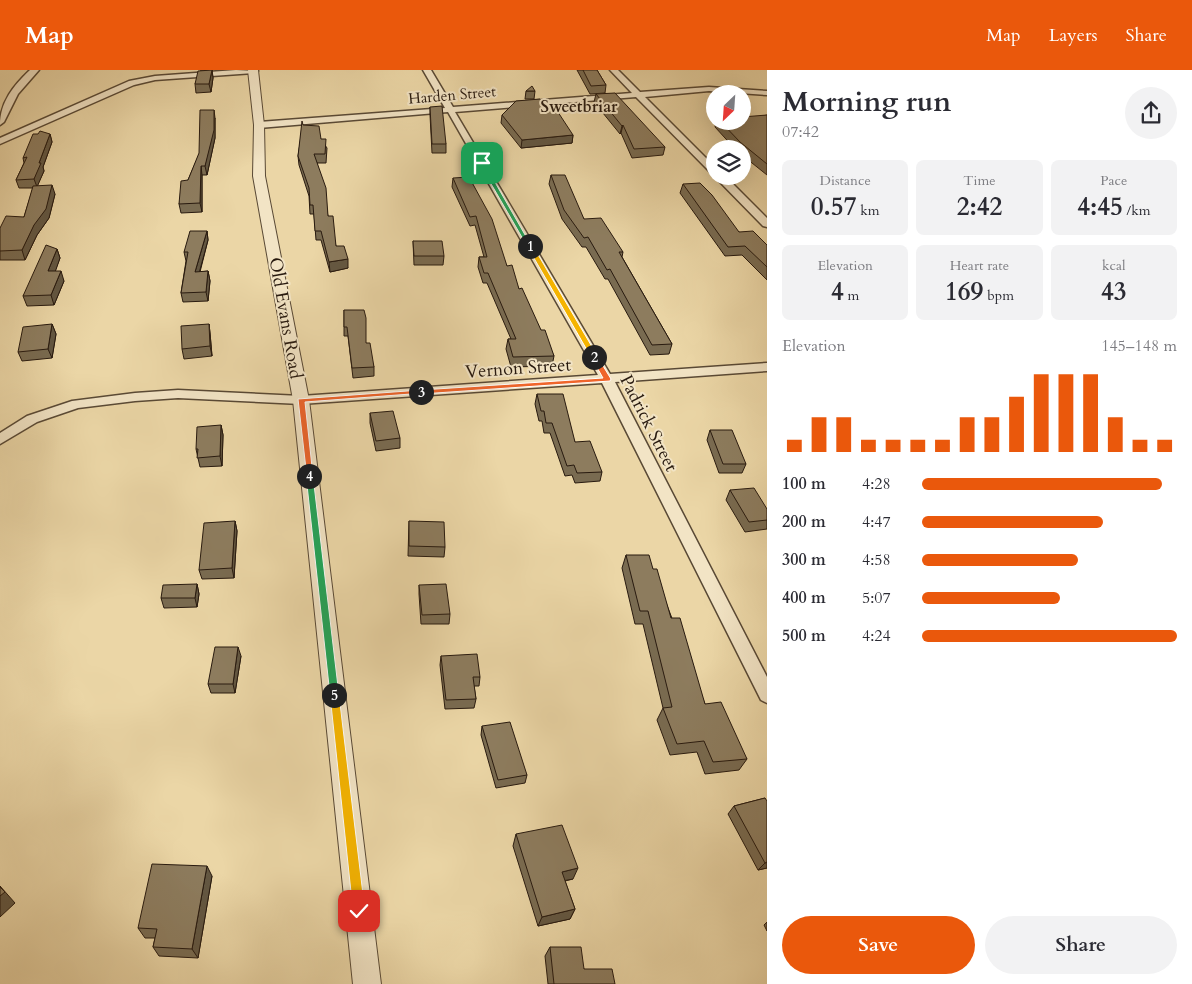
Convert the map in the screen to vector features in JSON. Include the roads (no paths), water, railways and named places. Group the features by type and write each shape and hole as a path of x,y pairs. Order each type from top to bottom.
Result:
{"street":[{"path":"0,122 3,112 20,83 35,70"},
{"name":"Padrick Street","path":"426,70 607,379 767,695"},
{"path":"614,70 706,163"},
{"path":"0,141 132,83 155,78 253,71"},
{"name":"Old Evans Road","path":"253,71 259,125 260,176 301,400 367,984"},
{"name":"Harden Street","path":"259,125 709,89 767,93"},
{"path":"728,185 767,224"},
{"name":"Vernon Street","path":"0,439 32,418 77,404 178,394 301,400 767,367"}],"district":[{"name":"Sweetbriar","path":"579,106"}]}
